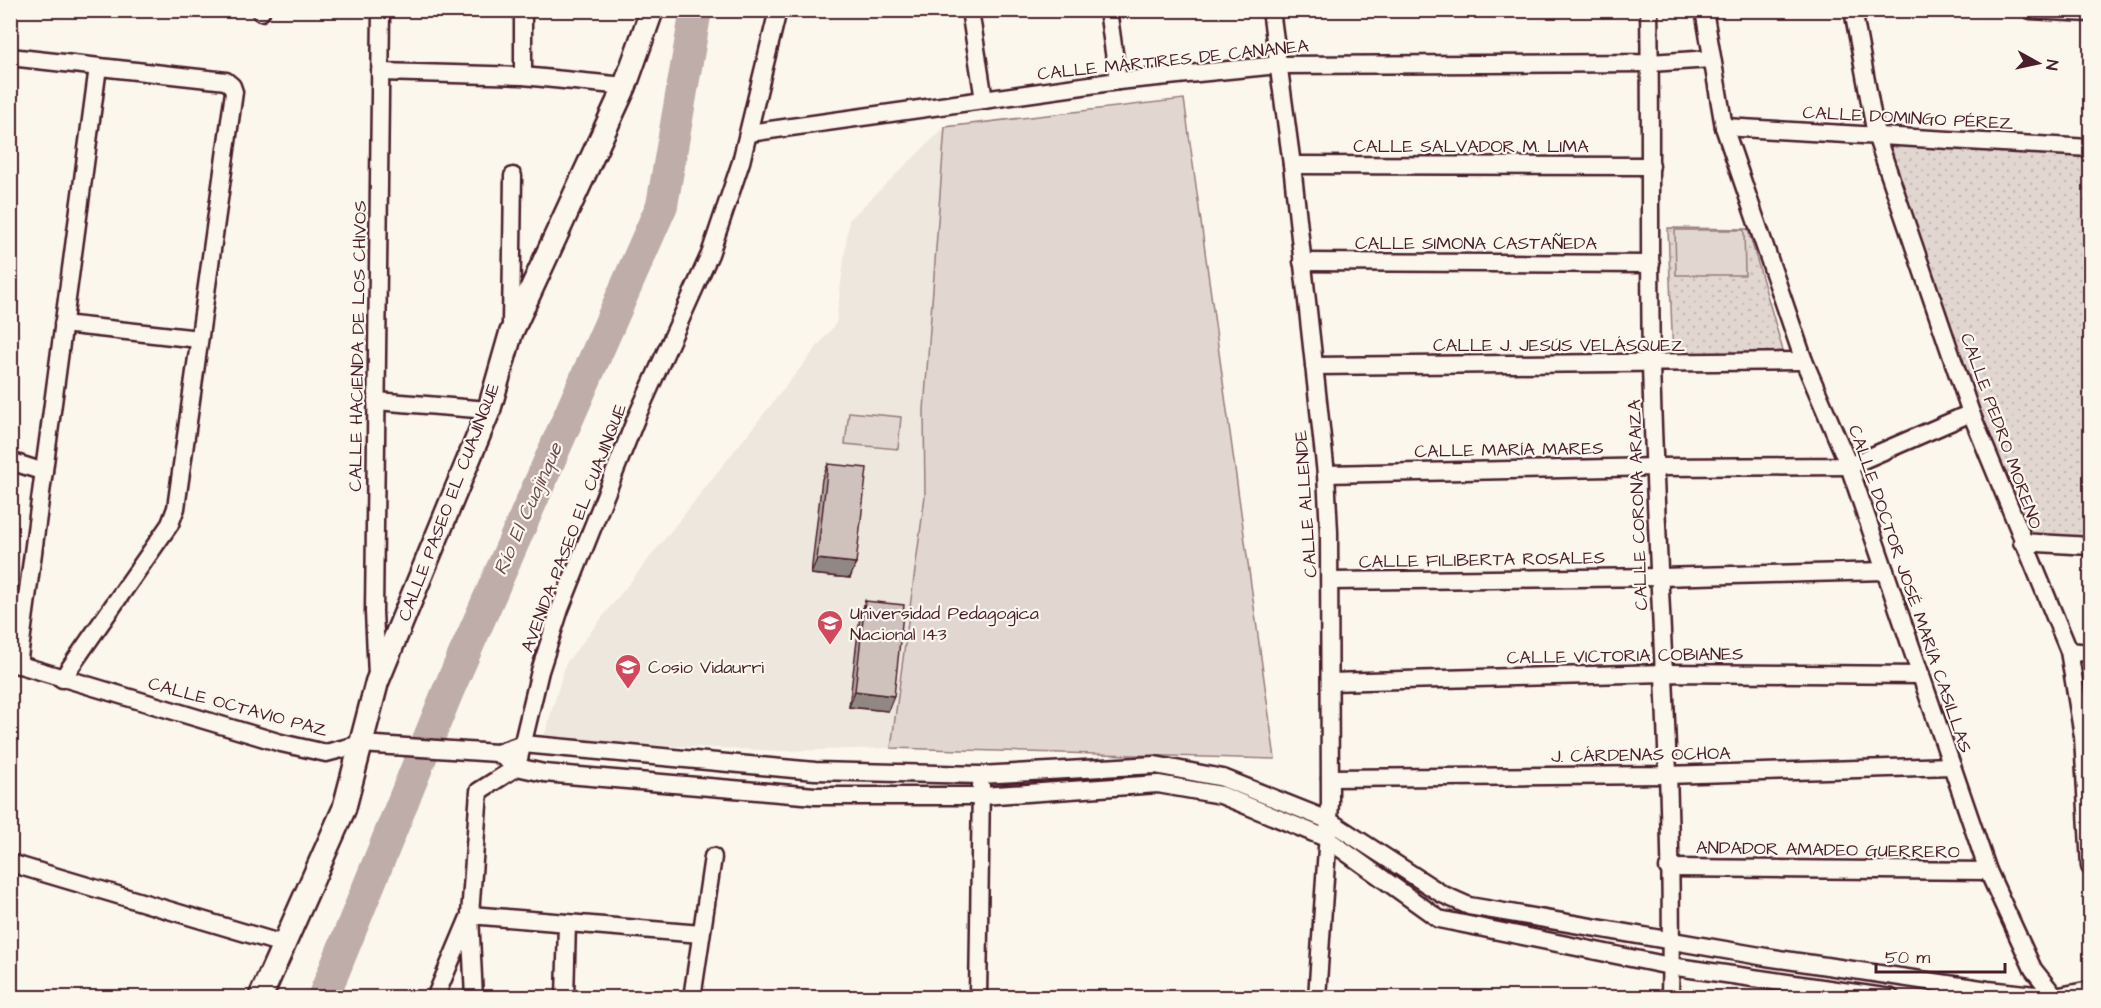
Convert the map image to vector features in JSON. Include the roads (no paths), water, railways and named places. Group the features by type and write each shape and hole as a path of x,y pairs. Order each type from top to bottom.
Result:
{"street":[{"name":"CALLE HACIENDA DE LOS CHIVOS","path":"377,682 374,612 381,10"},
{"path":"523,10 523,76"},
{"name":"CALLE PASEO EL CUAJINQUE","path":"260,998 371,745 377,682 489,410 511,333 625,86 652,10"},
{"name":"AVENIDA PASEO EL CUAJINQUE","path":"517,767 540,671 561,609 637,416 710,254 749,133 778,10"},
{"path":"970,10 984,100"},
{"path":"1108,10 1118,81"},
{"name":"CALLE ALLENDE","path":"1271,10 1292,165 1326,474 1331,581 1330,778 1317,998"},
{"name":"CALLE CORONA ARAIZA","path":"1649,10 1651,364 1665,673 1671,940 1670,998"},
{"name":"CALLE DOCTOR JOSÉ MARÍA CASILLAS","path":"1704,10 1724,127 1804,361 1850,466 1988,871 2033,969 2056,997"},
{"name":"CALLE PEDRO MORENO","path":"1853,10 1876,135 1971,413 2022,542 2069,651 2087,737 2091,867"},
{"path":"2030,10 2091,14"},
{"path":"10,57 226,81 232,86 234,92 176,508 170,524 62,679"},
{"name":"CALLE MÁRTIRES DE CANANEA","path":"749,133 1118,81 1279,65 1650,63 1711,59"},
{"path":"14,664 44,472 98,67"},
{"path":"380,72 523,76 625,86"},
{"name":"CALLE DOMINGO PÉREZ","path":"1724,127 2091,148"},
{"name":"CALLE SALVADOR M. LIMA","path":"1292,165 1651,166"},
{"path":"511,333 513,176"},
{"name":"CALLE SIMONA CASTAÑEDA","path":"1302,262 1651,264"},
{"path":"63,324 199,339"},
{"name":"CALLE J. JESÚS VELÁSQUEZ","path":"1314,366 1804,361"},
{"path":"376,401 489,410"},
{"name":"CALLE MARÍA MARES","path":"1326,474 1656,466 1850,466 1971,413"},
{"path":"10,461 44,472"},
{"path":"2022,542 2091,546"},
{"name":"CALLE FILIBERTA ROSALES","path":"1331,581 1660,577 1885,571"},
{"path":"2069,651 2091,653"},
{"name":"CALLE OCTAVIO PAZ","path":"14,664 326,753 371,745 496,753 523,744"},
{"name":"CALLE VICTORIA COBIANES","path":"1330,682 1665,673 1921,675"},
{"path":"523,744 814,771 980,775 1155,765 1223,778 1328,820 1442,894 1470,906 1988,990 2056,997 2091,990"},
{"path":"496,753 517,767 568,776 815,796 982,796 1158,784 1221,795 1326,838 1439,919 1670,966 1891,998"},
{"name":"J. CÁRDENAS OCHOA","path":"1330,778 1666,775 1952,766"},
{"path":"474,998 470,915 479,791 517,767"},
{"path":"814,771 815,796"},
{"path":"978,998 982,796 980,775"},
{"path":"692,998 713,857"},
{"path":"10,863 285,945"},
{"name":"ANDADOR AMADEO GUERRERO","path":"1668,868 1988,871"},
{"path":"470,915 701,934"},
{"path":"435,998 470,915"},
{"path":"565,998 567,923"}],"waterway":[{"name":"Río El Cuajinque","path":"323,998 448,691 662,205 696,10"}],"place":[{"name":"Universidad Pedagogica Nacional 143","path":"830,646"},
{"name":"Cosio Vidaurri","path":"628,690"}]}
